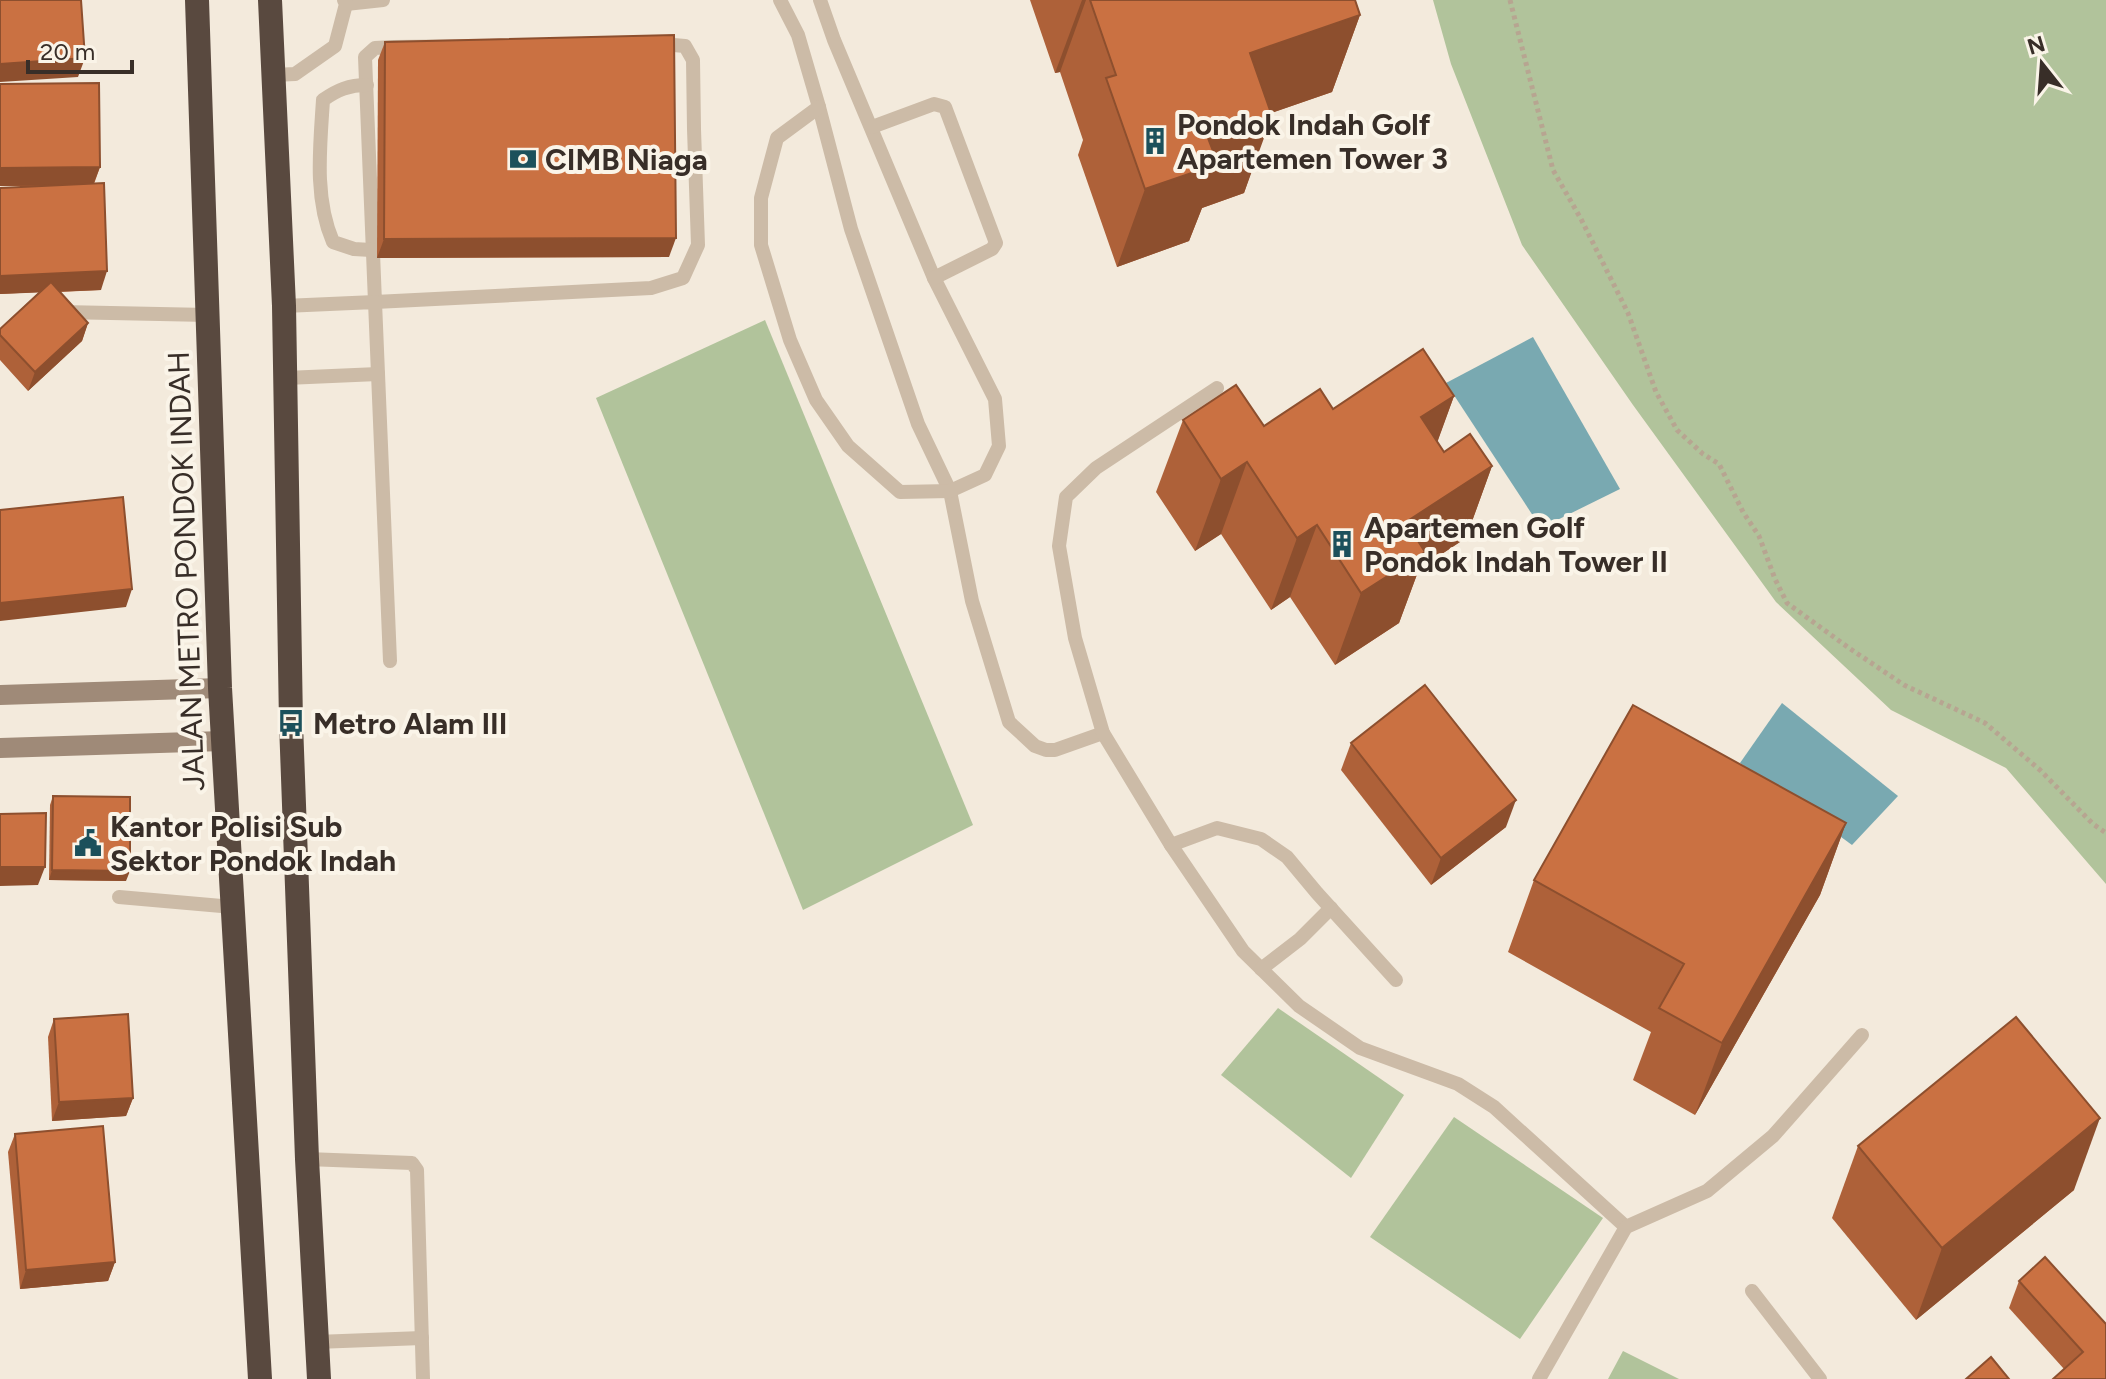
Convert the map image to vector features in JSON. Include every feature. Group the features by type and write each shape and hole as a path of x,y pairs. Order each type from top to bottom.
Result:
{"highway":[{"name":"JALAN METRO PONDOK INDAH","path":"197,0 220,688 260,1379"},
{"path":"270,0 284,306 291,723 307,1159 319,1379"}],"street":[{"path":"0,695 220,688"},
{"path":"0,748 223,741"}],"lane":[{"path":"274,75 295,74 335,46 345,2 383,0"},
{"path":"780,0 798,35 856,244 918,424 950,491 972,601 1009,722 1035,746 1046,750 1055,750 1103,733"},
{"path":"819,107 777,138 761,198 761,245 790,340 816,400 848,446 877,474 900,492 950,491 985,475 999,446 995,399 934,278 820,0"},
{"path":"284,306 375,302 651,288 683,278 698,245 693,60 685,46 375,48 365,57 371,250 375,302 390,661"},
{"path":"367,85 338,90 323,100 320,191 325,223 333,242 354,249 371,250"},
{"path":"872,127 934,104 945,107 996,243 992,249 934,278"},
{"path":"62,312 208,315"},
{"path":"286,378 378,374"},
{"path":"1217,388 1096,468 1066,497 1059,546 1075,638 1103,733 1171,845 1243,951 1299,1006 1360,1048 1458,1084 1494,1107 1626,1227"},
{"path":"1171,845 1217,828 1261,839 1287,857 1396,980"},
{"path":"119,897 233,907"},
{"path":"1261,969 1300,939 1331,908"},
{"path":"1539,1379 1626,1227 1707,1191 1773,1136 1862,1035"},
{"path":"307,1159 412,1163 417,1170 423,1379"},
{"path":"1752,1291 1820,1379"},
{"path":"316,1342 422,1338"}],"path":[{"path":"1510,0 1553,170 1628,313 1656,392 1677,430 1719,464 1759,536 1787,603 1904,685 1985,723 2106,833"}],"green space":[{"path":"1433,0 2106,0 2106,884 2006,768 1891,710 1776,602 1522,245 1451,64"},
{"path":"765,320 973,825 803,910 596,398"},
{"path":"1278,1008 1404,1095 1351,1178 1221,1075"},
{"path":"1454,1117 1603,1218 1520,1339 1370,1237"},
{"path":"1623,1351 1679,1379 1608,1379"}],"water":[{"path":"1533,337 1620,489 1541,528 1446,383"},
{"path":"1782,703 1898,796 1852,845 1740,763"}],"building":[{"path":"0,0 81,0 85,58 0,64"},
{"path":"1090,0 1355,0 1360,15 1250,53 1272,116 1208,138 1218,164 1145,189 1106,78 1116,75"},
{"name":"CIMB Niaga","path":"674,35 676,238 384,239 385,42"},
{"path":"99,83 100,167 0,168 0,84"},
{"path":"104,183 107,271 0,276 0,188"},
{"path":"51,282 88,323 35,372 0,335 0,329"},
{"path":"1423,349 1454,396 1421,417 1444,452 1470,434 1492,466 1406,522 1425,552 1361,593 1317,525 1297,538 1247,462 1221,479 1183,420 1236,385 1264,426 1320,389 1333,409"},
{"path":"123,497 132,589 0,603 0,510"},
{"path":"1425,685 1516,800 1441,858 1351,743"},
{"path":"1633,705 1846,823 1722,1043 1659,1008 1684,964 1534,880"},
{"name":"Kantor Polisi Sub Sektor Pondok Indah","path":"53,796 130,797 130,871 52,870"},
{"path":"46,813 45,867 0,867 0,814"},
{"path":"128,1014 133,1098 59,1102 54,1019"},
{"path":"2016,1017 2100,1118 1942,1248 1858,1146"},
{"path":"103,1126 115,1262 26,1270 15,1134"},
{"path":"2045,1257 2106,1324 2106,1379 2053,1379 2083,1352 2019,1281"},
{"path":"1991,1357 2009,1379 1966,1379"}],"place":[{"name":"Pondok Indah Golf Apartemen Tower 3","path":"1155,141"},
{"name":"CIMB Niaga","path":"523,159"},
{"name":"Apartemen Golf Pondok Indah Tower II","path":"1342,544"},
{"name":"Metro Alam III","path":"291,723"},
{"name":"Kantor Polisi Sub Sektor Pondok Indah","path":"88,843"}]}
